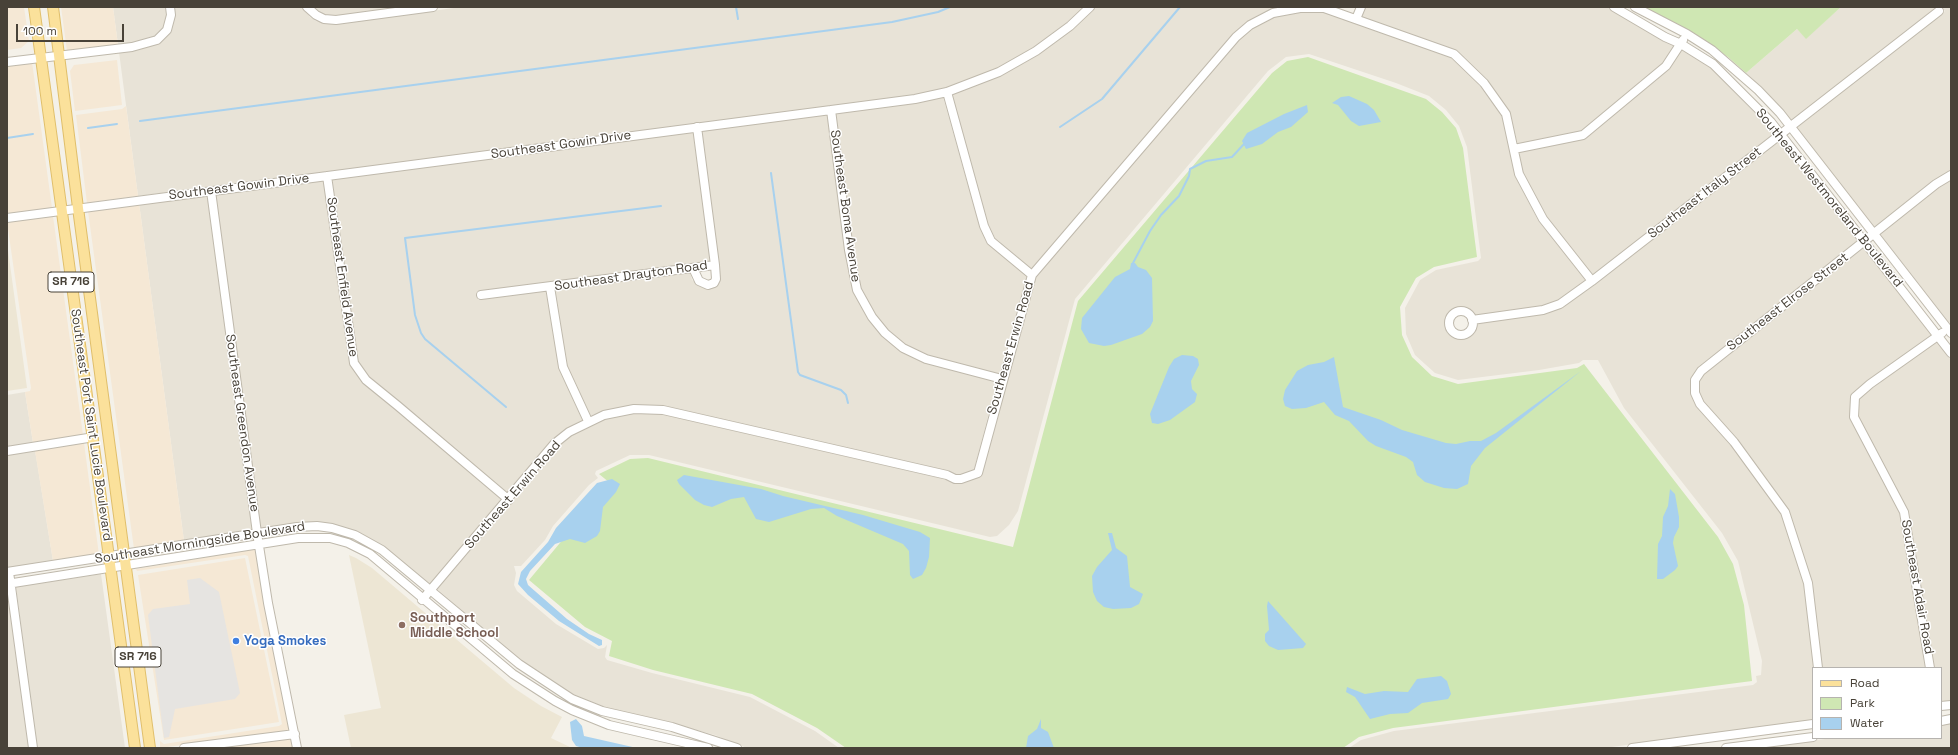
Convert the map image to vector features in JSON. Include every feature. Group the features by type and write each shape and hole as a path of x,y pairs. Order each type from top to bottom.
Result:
{"main road":[{"name":"Southeast Port Saint Lucie Boulevard","path":"34,7 61,211 94,437 110,569 135,748"},
{"name":"Southeast Port Saint Lucie Boulevard","path":"53,7 78,208 150,748"}],"street":[{"path":"7,62 132,47 157,40 167,30 171,15 170,7"},
{"path":"307,7 316,15 324,19 336,20 432,7"},
{"name":"Southeast Gowin Drive","path":"7,218 915,99 946,92 999,72 1036,51 1070,26 1090,7"},
{"path":"1356,19 1361,7"},
{"name":"Southeast Westmoreland Boulevard","path":"1614,7 1664,37 1681,44 1713,64 1771,122 1951,353"},
{"name":"Southeast Westmoreland Boulevard","path":"1635,7 1687,34 1712,50 1739,72 1772,104 1950,329"},
{"name":"Southeast Erwin Road","path":"422,600 509,500 554,444 569,432 604,414 634,409 663,410 961,479 978,472 1002,379 1032,275 1236,37 1250,25 1273,13 1300,8 1324,8 1454,54 1484,83 1506,114 1519,174 1543,219 1592,281"},
{"name":"Southeast Italy Street","path":"1472,320 1543,310 1560,304 1592,281 1939,11"},
{"path":"1514,149 1583,135 1666,66 1687,34"},
{"path":"946,92 984,226 991,240 1032,275"},
{"name":"Southeast Boma Avenue","path":"831,110 850,256 857,290 872,317 885,333 903,348 926,359 1002,379"},
{"name":"Southeast Drayton Road","path":"481,295 716,265 697,128"},
{"name":"Southeast Enfield Avenue","path":"327,176 354,363 366,380 509,500"},
{"name":"Southeast Elrose Street","path":"1818,667 1808,583 1785,512 1729,436 1700,404 1695,393 1695,380 1701,371 1936,184 1951,176"},
{"name":"Southeast Greendon Avenue","path":"210,191 257,533 297,748"},
{"path":"693,268 699,281 708,285 716,279 716,265"},
{"path":"550,287 563,367 588,421"},
{"name":"Southeast Adair Road","path":"1930,667 1904,512 1854,417 1855,397 1870,384 1938,335 1950,329"},
{"path":"7,451 94,437"},
{"name":"Southeast Morningside Boulevard","path":"8,572 257,533 317,526 349,532 382,550 519,664 572,699 602,711 672,727 737,748"},
{"name":"Southeast Morningside Boulevard","path":"9,584 126,567 259,544 315,537 330,538 348,543 370,554 422,600 513,674 534,689 572,710 620,728 708,748"},
{"path":"8,572 33,748"},
{"path":"513,674 519,664"},
{"path":"620,728 622,716"},
{"path":"1632,748 1694,744 1812,724"},
{"path":"184,748 294,734"},
{"path":"1726,748 1812,737"}],"shaded area":[{"path":"7,7 24,7 29,41 21,48 7,50"},
{"path":"61,7 113,7 118,45 67,51"},
{"path":"113,7 165,7 167,15 163,29 155,36 118,45"},
{"path":"174,7 303,7 310,17 316,21 336,24 461,7 1085,7 1067,24 1034,48 997,69 945,89 914,96 138,196 119,52 160,42 171,31 175,15"},
{"path":"313,7 404,7 336,16 325,15"},
{"path":"1096,7 1285,7 1249,22 1233,35 1031,269 995,238 988,225 951,95 1038,54 1073,29"},
{"path":"1365,7 1607,7 1662,40 1675,46 1663,64 1581,132 1518,145 1509,112 1487,81 1457,51 1362,17"},
{"path":"1841,7 1938,7 1791,121 1775,101 1746,73 1797,29 1806,38"},
{"path":"1941,7 1951,7 1951,171 1875,228 1796,128 1945,11"},
{"path":"1300,11 1323,12 1452,57 1480,86 1502,116 1515,176 1539,222 1587,281 1558,300 1542,306 1474,316 1465,309 1454,309 1449,313 1445,323 1447,332 1455,338 1461,339 1469,336 1474,332 1476,323 1563,307 1598,282 1780,140 1859,241 1699,366 1691,381 1691,394 1781,513 1804,583 1814,667 1812,667 1812,720 1604,748 1349,748 1361,740 1394,731 1753,685 1757,682 1756,676 1761,675 1762,661 1738,561 1722,533 1624,408 1598,360 1583,360 1579,363 1539,370 1458,380 1435,373 1415,355 1406,334 1405,308 1420,280 1436,270 1478,261 1481,258 1467,147 1459,126 1446,110 1429,96 1396,83 1309,54 1286,57 1268,71 1075,299 1018,511 1009,525 997,536 990,537 649,455 630,455 596,471 595,474 598,478 589,485 553,526 545,540 521,566 514,566 516,573 514,585 517,591 556,624 598,649 604,648 607,645 605,657 607,660 652,673 750,697 815,731 839,748 747,748 715,735 603,707 574,695 542,676 521,661 437,589 514,500 557,447 572,435 605,418 634,413 662,414 961,483 979,476 1036,277 1239,39 1253,28 1275,17"},
{"path":"1682,49 1710,67 1775,134 1593,276 1546,217 1523,173 1519,152 1586,138 1669,69"},
{"path":"117,60 122,105 75,111 70,71 74,65"},
{"path":"32,62 52,208 7,214 7,66"},
{"path":"943,97 980,228 988,243 1027,276 999,375 928,356 906,345 888,330 875,315 861,289 853,249 835,113 915,103"},
{"path":"126,106 138,196 87,203 76,115 122,109"},
{"path":"827,114 845,250 853,291 868,319 882,336 900,351 997,382 974,470 968,473 957,475 948,471 664,406 633,405 603,411 590,416 567,366 555,290 690,272 692,280 703,288 712,288 718,284 720,270 701,131"},
{"path":"693,132 711,261 477,292 478,300 546,291 559,368 583,420 566,429 508,494 401,403 369,378 358,362 332,179"},
{"path":"324,180 350,365 363,383 395,408 503,500 430,584 384,547 350,529 333,524 296,524 260,528 215,194"},
{"path":"1951,180 1951,321 1949,323 1880,234 1939,187"},
{"path":"207,195 252,530 184,541 139,203"},
{"path":"139,203 184,541 134,549 88,211"},
{"path":"53,216 83,435 33,443 25,392 30,391 31,388 7,222"},
{"path":"7,243 27,388 7,391"},
{"path":"1864,247 1933,335 1852,394 1850,417 1900,513 1926,667 1822,667 1812,582 1788,510 1737,439 1704,402 1699,392 1700,381 1704,373"},
{"path":"1937,341 1951,360 1951,701 1942,702 1942,667 1934,667 1908,511 1858,416 1859,398"},
{"path":"25,392 33,443 7,447 7,395"},
{"path":"84,443 99,555 53,561 35,451"},
{"path":"35,450 53,561 7,568 7,455"},
{"path":"255,549 290,730 160,748 160,741 164,744 279,726 282,724 248,556 245,555 137,571 136,569"},
{"name":"Southport Middle School","path":"349,555 372,568 514,688 541,706 562,717 551,738 572,748 351,748 344,715 381,708"},
{"path":"245,558 279,722 164,740 138,575"},
{"path":"101,574 125,748 37,748 16,587"},
{"path":"200,578 219,592 240,693 235,699 175,709 169,737 164,738 148,615 153,609 190,604 187,580"},
{"path":"8,588 29,748 7,748"},
{"path":"1951,723 1951,748 1755,748 1825,739 1942,739 1942,725"},
{"path":"291,738 293,748 213,748"}],"green space":[{"path":"1643,7 1841,7 1806,39 1797,29 1746,73 1728,57 1692,32"},
{"path":"1308,57 1426,99 1442,112 1456,128 1463,148 1477,257 1434,267 1416,278 1400,307 1402,335 1412,357 1432,376 1458,384 1577,368 1584,364 1718,537 1733,564 1744,605 1752,681 1393,728 1359,737 1343,748 846,748 817,728 752,694 653,670 609,656 612,641 585,627 529,580 610,483 599,474 630,459 648,458 1013,547 1078,301 1272,73 1287,61"}],"water":[{"path":"1349,96 1367,104 1374,110 1381,122 1359,126 1351,121 1338,105 1332,103 1341,97"},
{"path":"1307,105 1308,112 1291,127 1278,132 1262,144 1246,149 1242,141 1247,133 1284,114"},
{"path":"1131,263 1135,263 1138,267 1146,270 1152,278 1153,321 1150,327 1142,334 1111,345 1104,346 1089,343 1081,329 1082,318 1115,277 1130,269"},
{"path":"1182,355 1193,356 1198,359 1199,365 1191,381 1192,389 1197,394 1195,402 1170,420 1158,424 1152,423 1150,414 1169,367 1174,359"},
{"path":"1334,357 1343,407 1381,420 1402,430 1446,443 1456,444 1470,441 1481,441 1496,433 1581,371 1485,448 1471,466 1468,484 1457,489 1444,488 1425,482 1417,475 1413,462 1406,457 1376,446 1368,441 1349,421 1335,415 1324,402 1306,408 1292,409 1285,406 1283,399 1285,390 1297,371 1308,365 1324,362"},
{"path":"684,475 761,489 783,496 863,515 920,532 930,538 929,557 926,568 922,575 913,579 910,575 909,551 903,544 837,516 824,508 811,509 769,522 756,519 744,497 731,499 712,507 704,505 695,500 679,484 677,480"},
{"path":"612,479 620,484 616,492 603,507 600,531 597,536 585,543 570,539 555,544 530,571 526,579 528,585 567,619 589,634 602,640 602,645 599,646 559,621 528,595 518,584 521,572 548,542 556,528 597,483"},
{"path":"1670,489 1675,494 1679,517 1679,527 1673,543 1678,566 1663,579 1657,579 1658,544 1662,536 1663,517 1668,506"},
{"path":"1108,533 1112,533 1116,548 1127,556 1130,587 1143,594 1139,604 1131,608 1113,609 1104,607 1097,601 1093,592 1092,576 1097,567 1112,550"},
{"path":"1268,601 1306,644 1303,648 1278,650 1269,646 1265,641 1265,634 1269,630"},
{"path":"1441,676 1447,681 1451,694 1448,699 1422,703 1408,713 1390,714 1370,719 1355,697 1346,692 1347,687 1365,694 1384,691 1408,692 1417,679"},
{"path":"576,719 582,726 584,736 637,748 583,748 576,746 572,740 570,722"},
{"path":"1041,719 1041,728 1048,732 1054,748 1026,748 1028,736 1037,729"}],"waterway":[{"path":"736,7 738,19"},
{"path":"140,121 892,22 938,12 950,7"},
{"path":"1060,127 1102,99 1180,7"},
{"path":"88,128 117,124"},
{"path":"7,138 33,134"},
{"path":"1133,263 1150,231 1161,215 1179,196 1189,176 1190,169 1206,161 1232,157 1244,144"},
{"path":"771,173 798,372 800,375 841,390 846,395 848,403"},
{"path":"506,407 425,339 421,333 415,315 405,238 661,206"}],"place":[{"name":"Southport Middle School","path":"402,625"},
{"name":"Yoga Smokes","path":"236,641"}]}
